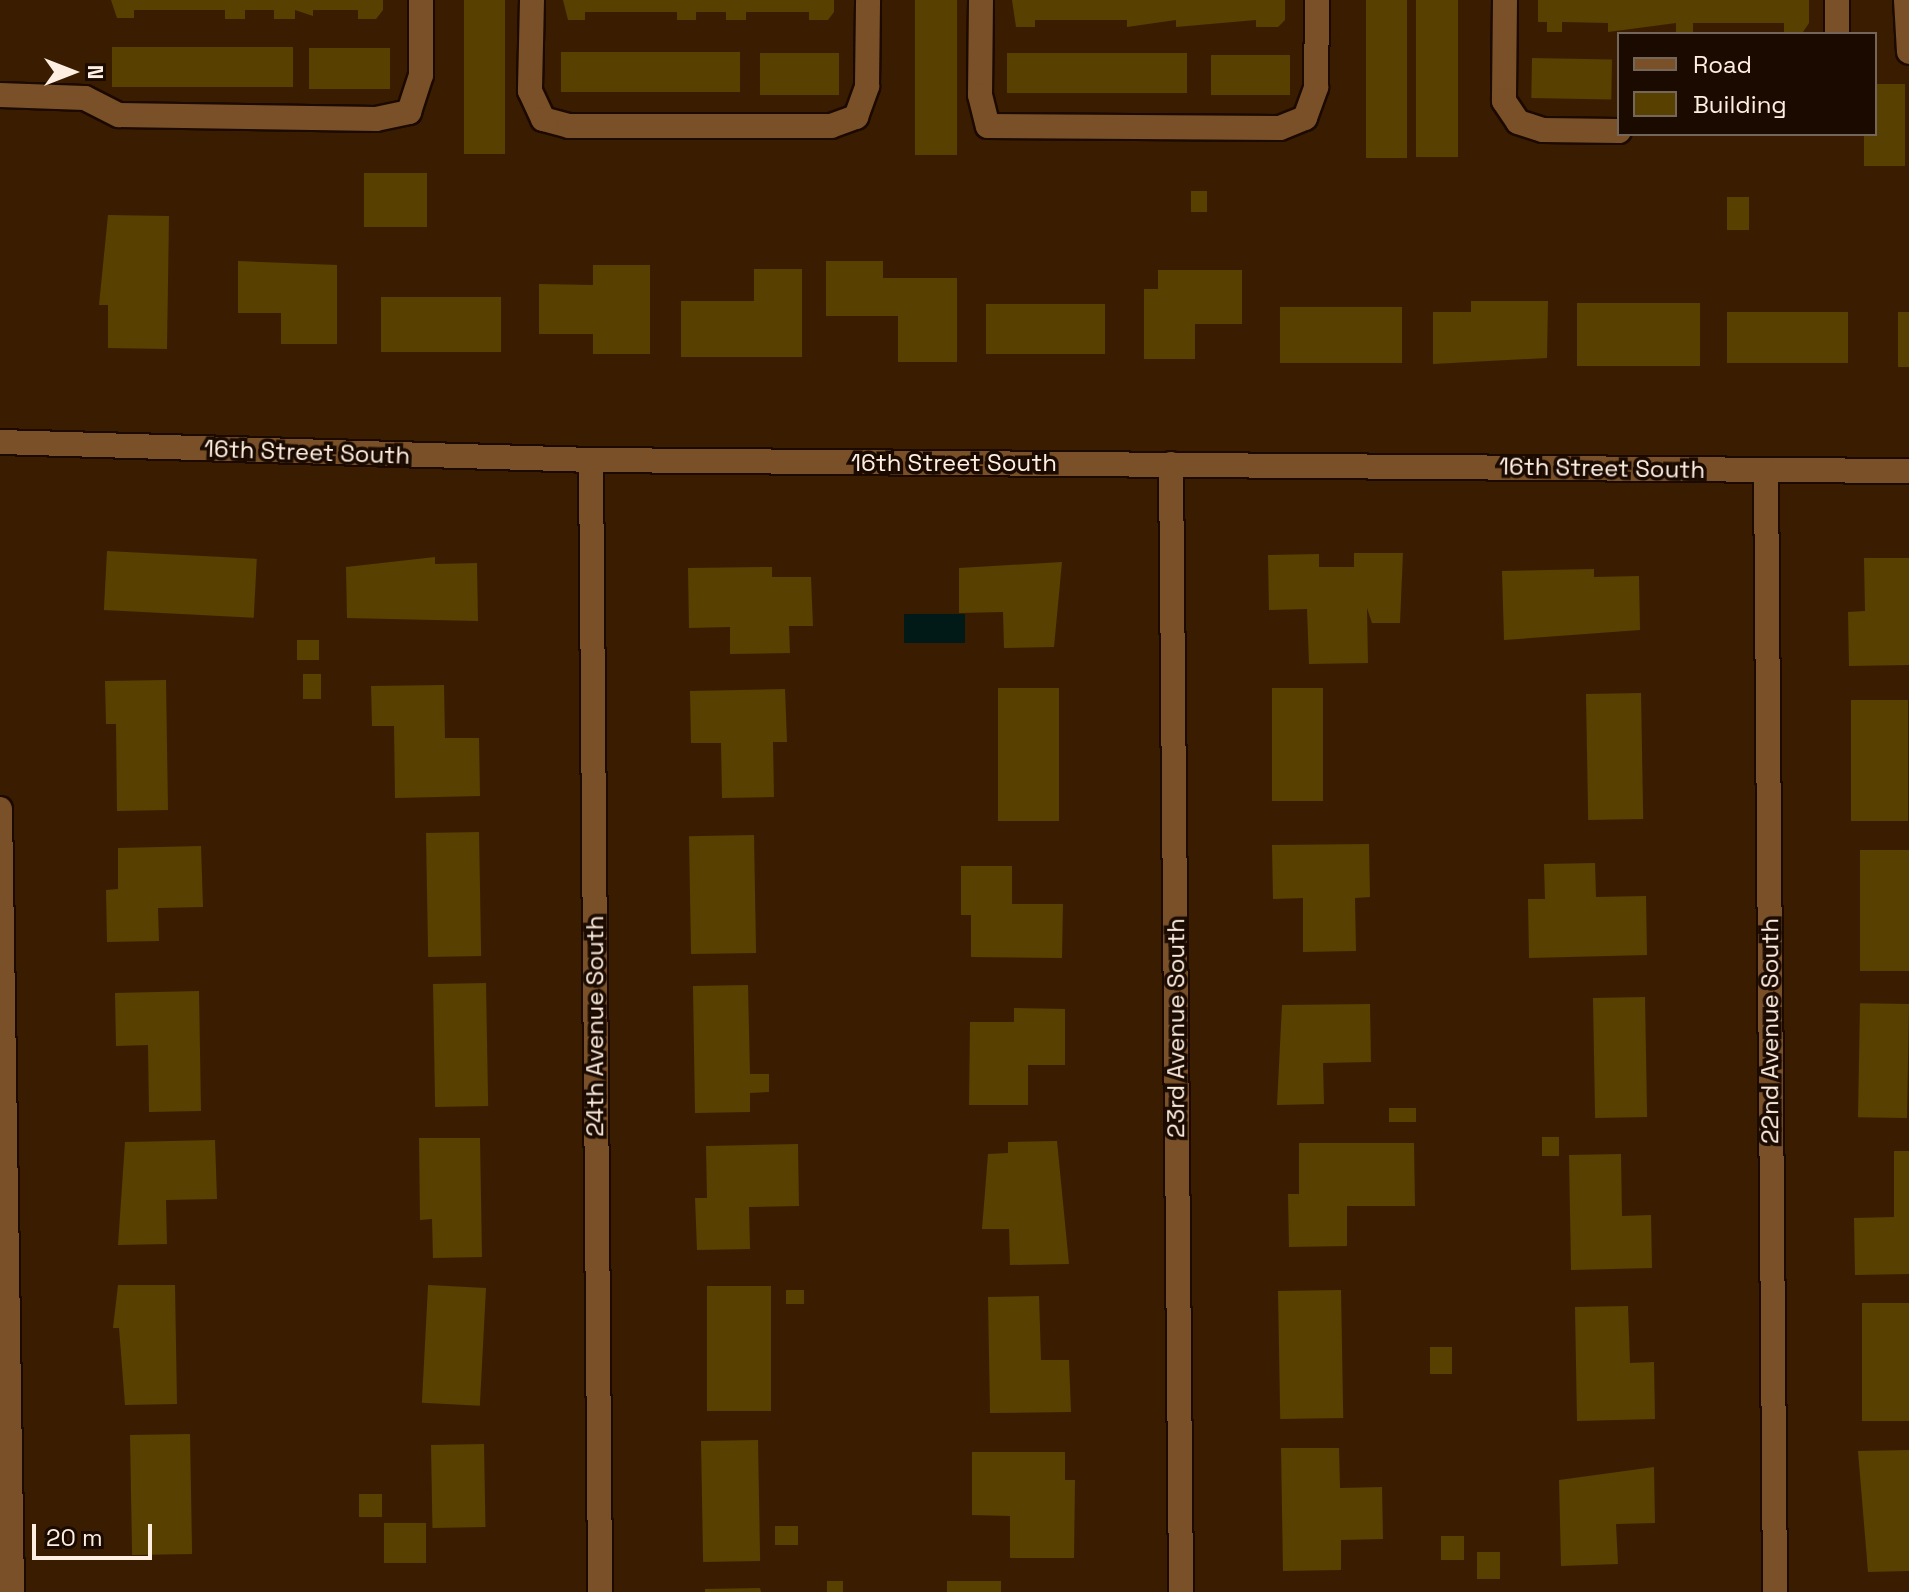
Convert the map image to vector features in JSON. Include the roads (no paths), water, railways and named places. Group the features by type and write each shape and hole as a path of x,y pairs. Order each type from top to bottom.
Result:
{"street":[{"path":"0,95 85,98 119,115 376,119 409,112 421,75 421,0"},
{"path":"532,0 530,91 543,119 569,126 831,126 856,117 867,86 868,0"},
{"path":"981,0 980,95 988,126 1280,128 1305,118 1316,87 1317,0"},
{"path":"1505,0 1504,101 1518,122 1543,130 1617,131"},
{"path":"1837,0 1837,32"},
{"path":"1906,0 1909,52"},
{"name":"16th Street South","path":"0,442 591,460 1909,471"},
{"name":"24th Avenue South","path":"591,460 600,1592"},
{"name":"23rd Avenue South","path":"1171,464 1181,1592"},
{"name":"22nd Avenue South","path":"1766,470 1775,1592"},
{"path":"0,809 3,1281 12,1592"}],"water":[{"path":"904,614 965,614 965,643 904,643"}]}
